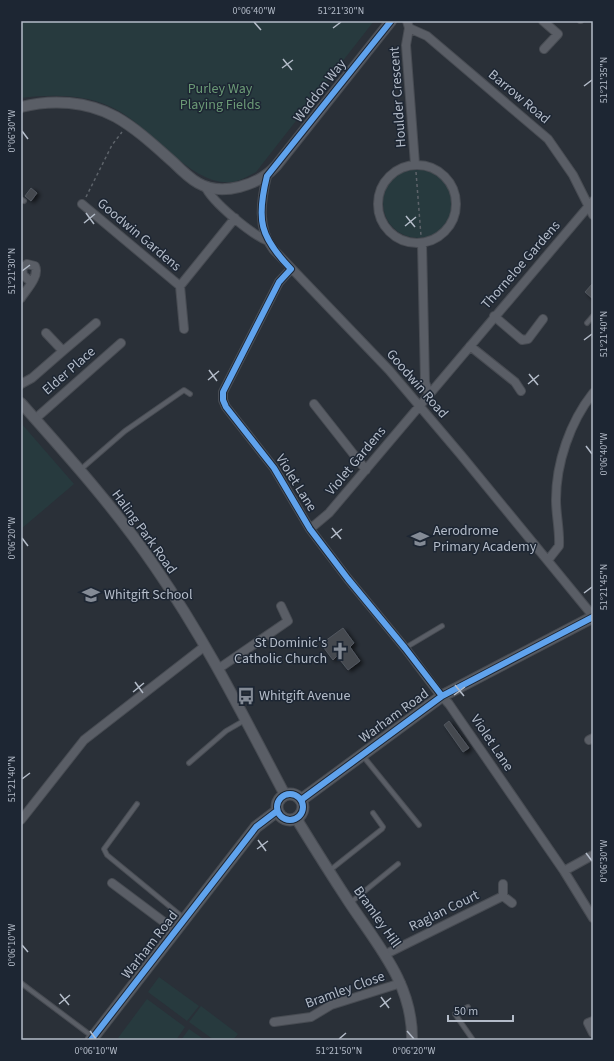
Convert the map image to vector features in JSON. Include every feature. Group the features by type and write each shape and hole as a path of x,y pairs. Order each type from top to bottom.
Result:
{"main road":[{"name":"Warham Road","path":"301,800 442,696 593,616"},
{"path":"291,794 301,800 302,811 298,818 287,820 282,818 277,810 279,799 285,795 291,794"},
{"name":"Warham Road","path":"92,1038 256,827 277,810"}],"street":[{"name":"Waddon Way","path":"21,107 54,102 78,104 100,110 128,125 186,175 205,186 239,187 251,184 267,176 391,21"},
{"path":"543,21 558,34 544,49"},
{"name":"Houlder Crescent","path":"408,25 406,45 415,164"},
{"name":"Barrow Road","path":"408,25 432,40 548,139 570,170 591,204 593,215"},
{"name":"Houlder Crescent","path":"415,164 429,166 441,172 450,181 456,194 457,207 453,220 446,232 435,239 422,243 409,242 397,238 388,230 381,219 378,207 381,189 392,173 403,167 415,164"},
{"path":"267,176 262,212 268,241"},
{"name":"Goodwin Road","path":"205,186 208,193 235,218 257,237 268,241 272,249 389,370 593,616"},
{"name":"Goodwin Gardens","path":"82,204 180,286"},
{"name":"Thorneloe Gardens","path":"419,406 494,316 591,204"},
{"name":"Goodwin Gardens","path":"184,329 180,286 235,218"},
{"path":"422,243 425,382 429,395"},
{"name":"Violet Lane","path":"291,269 279,282 223,392 223,400 230,413 274,468 310,529 348,580 406,648 471,734 564,871 593,918"},
{"path":"21,298 32,282"},
{"path":"494,316 522,340 528,339 543,319"},
{"path":"21,384 32,378 96,323"},
{"path":"46,333 63,351"},
{"name":"Elder Place","path":"35,419 121,343"},
{"path":"470,346 515,382 521,391"},
{"path":"548,560 559,546 556,497 562,456 574,424 593,393"},
{"name":"Haling Park Road","path":"21,403 80,470 145,552 205,646 285,795"},
{"path":"314,404 366,470"},
{"name":"Violet Gardens","path":"310,529 329,513 419,406"},
{"path":"218,669 288,621 281,606"},
{"path":"21,820 84,740 205,646"},
{"name":"Bramley Hill","path":"298,818 299,823 329,871 386,954 401,983 411,1017 412,1040"},
{"path":"564,871 593,855"},
{"path":"112,883 176,931"},
{"path":"503,884 503,896 512,903"},
{"name":"Raglan Court","path":"386,954 503,896"},
{"name":"Bramley Close","path":"274,1022 311,1018 331,1005 401,983"},
{"path":"593,1021 588,1023 593,1033"}],"lane":[{"path":"587,323 593,316"},
{"path":"80,470 125,431 184,390 190,394"},
{"path":"406,648 442,626"},
{"path":"189,763 226,731 246,720"},
{"path":"362,754 419,825"},
{"path":"136,804 104,848 107,855 185,919"},
{"path":"329,871 382,830 383,827 373,813"},
{"path":"350,903 398,864"},
{"path":"21,983 92,1038"},
{"path":"468,1007 455,1014 473,1040"}],"path":[{"path":"82,204 112,145 128,125"},
{"path":"415,164 422,243"}],"green space":[{"name":"Purley Way Playing Fields","path":"21,21 374,21 256,172 237,181 222,182 206,177 191,169 132,120 108,105 84,98 72,97 46,96 21,98"},
{"path":"411,168 425,168 438,174 447,183 453,196 451,216 443,228 425,238 411,238 398,232 389,223 383,210 383,196 389,183 398,174"},
{"path":"21,423 74,484 21,529"},
{"path":"159,977 199,1006 187,1021 148,992"},
{"path":"147,999 185,1027 176,1040 121,1040 118,1038"},
{"path":"201,1006 238,1034 233,1040 214,1040 189,1022"},
{"path":"189,1029 205,1040 181,1040"}],"building":[{"path":"31,188 37,193 31,201 25,196"},
{"path":"593,283 593,299 585,292"},
{"name":"St Dominic's Catholic Church","path":"343,628 354,643 350,647 360,661 348,670 337,656 333,660 321,644"},
{"path":"449,721 469,748 463,752 444,725"}],"cycle path":[{"path":"391,21 267,176 262,205 263,227 273,247 291,269 279,282 223,392 223,400 226,407 274,468 310,529 442,696"},
{"path":"301,800 442,696 593,617"},
{"path":"290,794 299,798 303,807 299,816 290,820 281,816 277,807 281,798 290,794"},
{"path":"91,1040 256,827 277,811"}],"place":[{"name":"Aerodrome Primary Academy","path":"420,539"},
{"name":"Whitgift School","path":"91,595"},
{"name":"St Dominic's Catholic Church","path":"340,651"},
{"name":"Whitgift Avenue","path":"246,696"}]}
